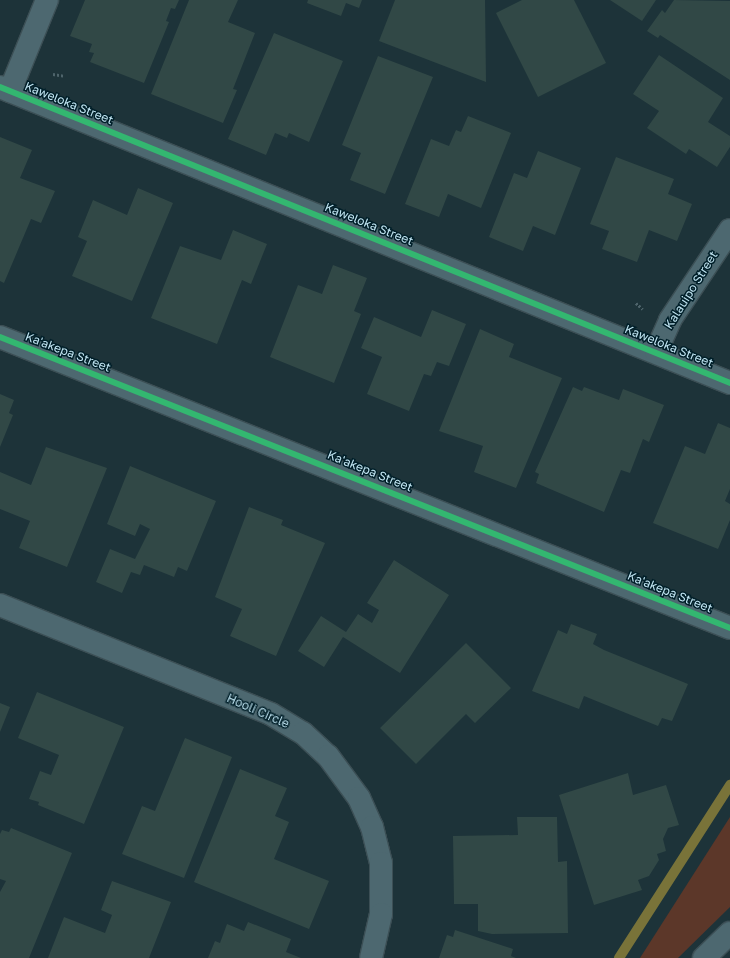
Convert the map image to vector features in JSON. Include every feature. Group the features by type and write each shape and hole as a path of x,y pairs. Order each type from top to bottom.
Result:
{"street":[{"path":"5,89 47,0"},
{"name":"Kaweloka Street","path":"5,89 730,382"},
{"name":"Kalauipo Street","path":"656,352 670,320 730,230"},
{"name":"Ka'akepa Street","path":"0,337 730,628"},
{"name":"Hooli Circle","path":"0,605 271,714 303,733 328,756 359,798 372,827 381,863 381,914 371,958"},
{"path":"704,958 730,933"}],"path":[{"path":"53,74 65,76"},
{"path":"636,303 645,311"}],"shaded area":[{"path":"730,817 730,907 678,958 640,958"}],"building":[{"path":"85,0 179,0 175,9 171,8 166,21 169,22 144,83 90,62 94,53 89,52 92,44 70,36"},
{"path":"189,0 238,0 228,22 255,33 233,89 237,90 223,123 151,94"},
{"path":"308,0 362,0 359,8 346,3 341,16 307,3"},
{"path":"395,0 485,0 486,82 379,41"},
{"path":"522,0 574,0 606,63 538,97 496,13"},
{"path":"610,0 656,0 642,21"},
{"path":"674,0 730,1 730,80 660,35 658,38 647,31 662,10 665,13"},
{"path":"274,33 343,61 309,142 289,133 287,138 275,133 266,155 228,139"},
{"path":"659,55 723,98 708,122 730,136 730,147 717,167 689,149 686,154 647,128 659,111 633,94"},
{"path":"378,56 433,77 385,194 350,180 361,153 342,145"},
{"path":"468,116 511,133 481,208 448,194 439,217 405,204 431,139 449,146 456,130 461,132"},
{"path":"0,137 32,150 20,178 55,191 41,223 31,219 4,283 0,281"},
{"path":"538,151 581,168 555,235 533,226 523,251 489,237 514,173 527,178"},
{"path":"616,157 674,179 668,194 692,204 677,241 649,230 637,262 602,249 609,231 590,224"},
{"path":"138,188 173,203 132,301 72,276 87,241 78,237 93,200 127,215"},
{"path":"233,230 267,244 251,284 242,280 217,344 151,318 180,246 221,260"},
{"path":"333,265 367,278 354,311 361,314 334,383 270,357 298,285 322,294"},
{"path":"432,310 466,324 449,366 437,362 431,376 424,374 409,411 367,394 382,357 361,348 374,317 421,337"},
{"path":"480,329 514,344 509,357 562,378 516,488 474,472 483,446 439,431"},
{"path":"573,387 582,391 584,387 619,400 623,389 664,405 649,442 643,439 630,473 621,470 604,512 536,483 539,474 535,472"},
{"path":"0,394 14,400 9,413 13,415 0,447"},
{"path":"718,423 730,428 730,489 725,501 730,504 730,520 718,549 653,523 685,446 705,454"},
{"path":"46,447 107,468 67,567 19,548 30,521 0,509 0,472 31,485"},
{"path":"130,466 216,501 187,571 178,567 174,577 144,565 140,575 131,572 122,593 96,582 110,549 135,559 150,529 140,524 135,536 107,524"},
{"path":"249,507 283,520 281,525 325,543 276,656 230,636 242,609 215,597"},
{"path":"394,560 449,595 400,673 343,637 324,667 298,651 321,616 346,632 358,614 372,623 379,610 367,603"},
{"path":"571,624 597,634 593,644 604,650 688,684 672,721 662,718 658,726 584,696 579,709 532,691 558,630 567,634"},
{"path":"466,643 511,688 475,723 466,714 416,764 380,728"},
{"path":"37,692 124,727 84,824 38,805 39,802 29,799 40,771 51,775 59,755 18,738"},
{"path":"0,703 10,707 0,732"},
{"path":"185,738 232,757 184,878 122,854 142,806 155,811"},
{"path":"240,769 287,788 275,816 289,822 274,859 329,881 309,929 194,882"},
{"path":"628,773 633,795 666,785 679,825 668,828 663,839 666,851 657,854 659,860 649,876 638,880 642,890 594,905 559,795"},
{"path":"517,817 557,817 558,862 567,861 568,933 492,934 478,931 478,904 454,904 453,836 518,835"},
{"path":"11,828 72,853 29,958 0,958 0,892 6,881 0,879 0,834 2,830 9,832"},
{"path":"112,881 171,902 149,958 48,958 64,917 105,933 112,915 101,910"},
{"path":"248,922 291,939 286,952 301,958 208,958 215,941 220,943 227,924 244,931"},
{"path":"455,930 513,949 511,956 516,958 439,958 447,935 453,937"}],"waterway":[{"path":"619,958 730,785"}],"cycle path":[{"path":"0,87 730,383"},
{"path":"0,337 730,628"}]}
